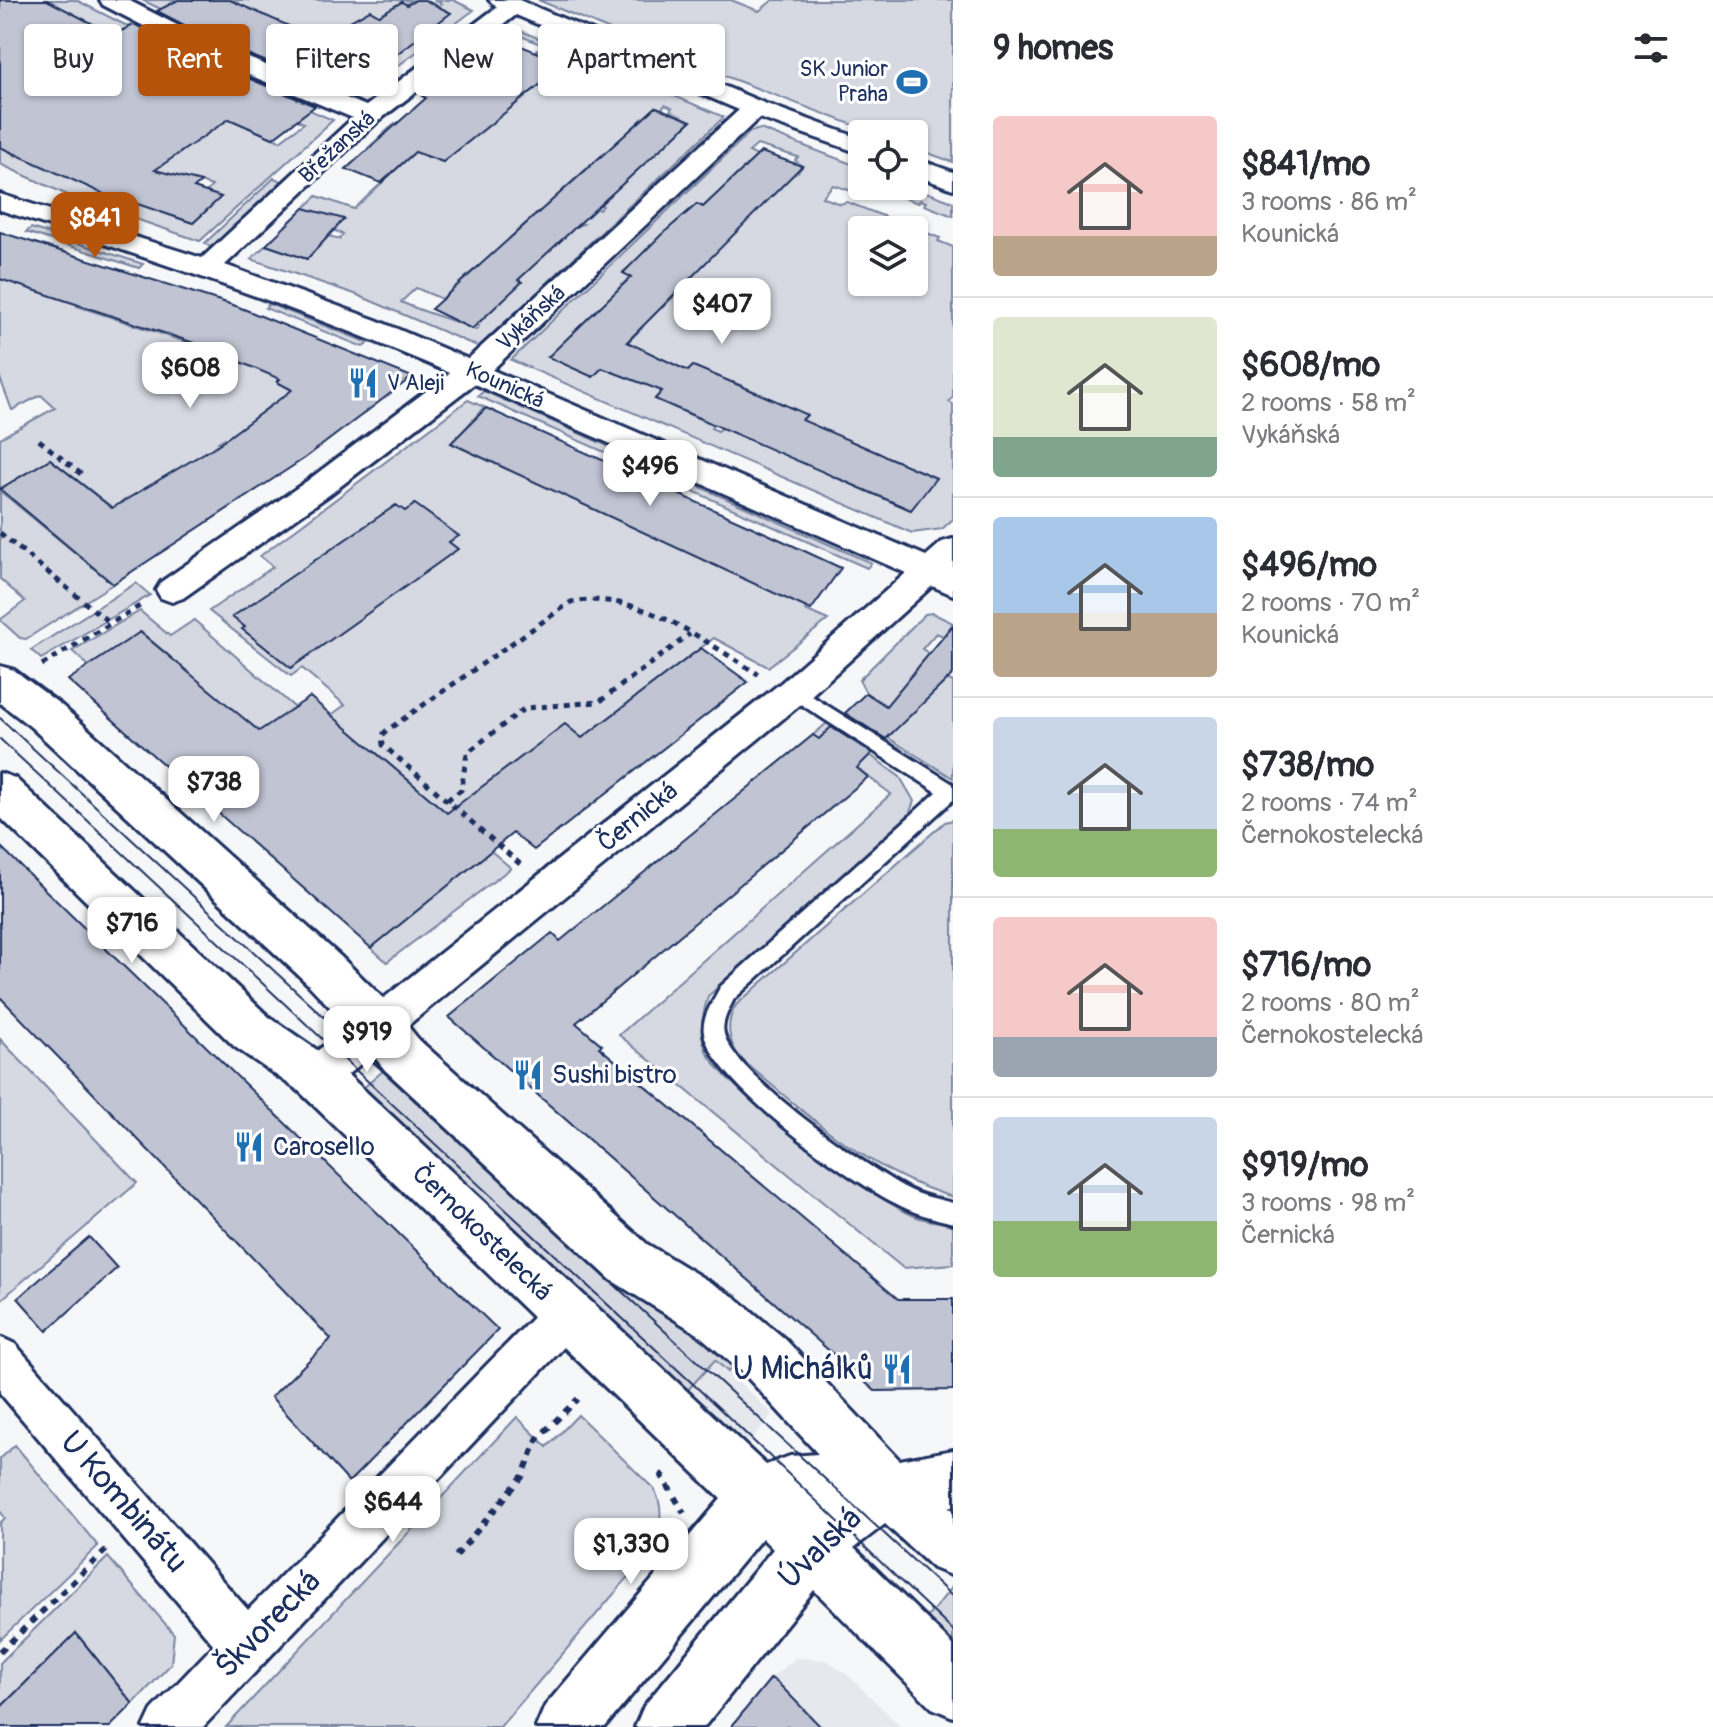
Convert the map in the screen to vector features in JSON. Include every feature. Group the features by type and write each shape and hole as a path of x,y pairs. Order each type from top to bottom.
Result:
{"main road":[{"path":"19,674 46,716 324,970 378,1025 402,1055 629,1262 717,1316 766,1358 889,1490 953,1548"},
{"name":"Černokostelecká","path":"0,790 252,1032 316,1076 379,1135 812,1547 953,1687"},
{"path":"889,1490 953,1478"},
{"name":"Úvalská","path":"566,1727 770,1489 796,1482 830,1482 889,1490"},
{"name":"Úvalská","path":"665,1727 812,1547 858,1508 889,1490"}],"street":[{"path":"111,0 204,48 369,116"},
{"path":"506,3 755,108 848,142"},
{"name":"Břežanská","path":"207,268 369,116 506,3"},
{"name":"Vykáňská","path":"159,596 318,488 490,357 755,108"},
{"path":"928,171 953,181"},
{"name":"Kounická","path":"0,202 305,302 945,568"},
{"name":"Černická","path":"316,1076 945,568"},
{"name":"Škvorecká","path":"169,1727 567,1313"},
{"name":"U Kombinátu","path":"0,1359 247,1646"}],"lane":[{"path":"794,691 951,792 727,993 717,1013 714,1035 732,1068 817,1139 899,1195 933,1209 953,1213"}],"path":[{"path":"39,440 81,474"},
{"path":"0,533 111,624"},
{"path":"19,674 159,596"},
{"path":"548,889 383,745 382,736 547,619 581,599 606,597 628,604 794,691"},
{"path":"447,800 461,790 467,753 525,708 599,702 690,634"},
{"path":"456,1556 522,1477 538,1438 578,1399"},
{"path":"672,1465 662,1476 696,1525"},
{"path":"0,1652 138,1519"}],"shaded area":[{"path":"40,0 76,0 138,31 138,96 250,96 250,85 266,91 266,96 277,96 333,120 200,241 74,198 0,164 0,145 16,156 37,144 0,84 24,34 24,96 122,96 122,24 29,24","holes":["286,115 304,123 280,141 249,128","200,182 212,186 206,192 221,197 193,223 160,212"]},
{"path":"142,0 416,0 390,9 439,7 442,4 433,0 453,0 474,10 455,24 414,24 414,54 398,66 398,24 266,24 266,58 250,51 250,24 192,24"},
{"path":"538,0 731,0 759,11 773,0 953,0 953,162 928,153 928,120 848,120 848,123 725,76 725,24 596,24"},
{"path":"522,31 538,38 538,43 522,36"},
{"path":"538,49 538,96 674,96 724,117 479,347 355,294 251,259 266,245 307,259 329,236 339,239 343,234 306,220 297,229 286,225 317,196 354,209 405,161 368,148 395,123 430,137 480,96 522,96 522,62","holes":["665,105 672,108 670,111 691,121 655,154 612,147 656,107 662,109","600,157 600,204 603,206 599,210 564,189","539,211 583,224 576,226 538,261 496,251","475,269 480,271 473,322 479,326 476,330 401,302 416,288 442,299"]},
{"path":"760,129 848,163 848,190 833,185 822,197 840,204 847,202 883,216 848,216 848,296 928,296 928,233 953,247 953,397 949,402 953,404 953,519 942,529 912,533 511,360 750,132","holes":["757,145 798,157 795,160 802,167 798,172 748,165 757,156 749,152","717,197 692,278 662,308 617,290 630,277 623,272 627,269 635,272 696,204 703,207","598,309 642,328 602,368 549,357","733,382 806,414 776,451 722,428 718,431 711,428 713,425 655,399 662,392 679,386 728,387","855,443 935,478 910,510 830,475"]},
{"path":"274,178 284,182 211,248 205,243"},
{"path":"928,193 953,202 953,216 924,205 926,202 920,200 928,200"},
{"path":"31,228 143,264 139,268 26,232"},
{"path":"0,279 82,299 77,306 198,346 216,328 205,315 219,300 248,312 280,379 277,382 281,384 286,381 316,391 273,409 269,407 265,410 269,412 229,441 225,438 218,442 221,446 118,512 50,459 0,489 0,438 55,408 41,395 12,410 0,378"},
{"path":"269,304 369,343 363,347 265,308"},
{"path":"484,391 871,563 867,568 478,396"},
{"path":"468,400 484,407 452,444 806,607 805,610 828,620 768,667 714,638 582,738 564,725 448,814 373,750 305,801 166,653 141,632 89,666 72,651 140,611 170,636 194,620 316,726 345,705 302,668 291,676 209,611 273,567 260,556"},
{"path":"0,491 113,584 26,639 20,638 0,620 25,601 0,579"},
{"path":"136,583 150,595 41,659 31,650"},
{"path":"932,613 953,623 943,636 936,633 922,649 930,654 919,666 953,682 953,778 885,736 887,706 866,693 859,680 925,614"},
{"path":"827,723 900,777 914,801 907,820 708,996 702,1036 706,1050 740,1090 836,1168 897,1207 921,1218 953,1225 953,1264 903,1268 619,1035 891,794 813,735"},
{"path":"953,820 953,1197 894,1173 840,1140 740,1058 733,1046 729,1025 736,1005 945,822"},
{"path":"491,851 511,868 387,962 371,948"},
{"path":"0,1039 137,1183 1,1300 0,1299"},
{"path":"392,1063 669,1317 731,1347 742,1356 728,1372 715,1360 685,1393 362,1089"},
{"path":"715,1360 773,1414 746,1446 685,1393"},
{"path":"578,1415 654,1489 661,1514 658,1529 649,1553 500,1727 226,1727 517,1417 547,1447"},
{"path":"15,1445 98,1546 0,1640 0,1523 5,1518 0,1511 0,1459"},
{"path":"108,1557 174,1634 171,1664 133,1704 76,1633 0,1708 0,1663"},
{"path":"953,1586 953,1646 925,1620"},
{"path":"796,1658 827,1660 850,1677 901,1727 731,1727 771,1678"}],"building":[{"path":"0,0 47,0 93,24 24,24 24,96 122,96 122,31 134,24 138,26 138,96 250,96 250,79 266,86 266,96 291,96 315,106 273,138 229,119 155,170 201,182 194,188 221,197 193,223 123,199 119,201 0,147"},
{"path":"178,0 230,0 284,24 266,24 266,62 250,55 250,24 182,24 157,11"},
{"path":"416,0 425,0 451,13 436,24 414,24 414,41 398,53 398,24 345,24 370,10 379,15 402,2 407,5"},
{"path":"522,46 538,53 538,86 443,162 415,152 381,183 346,169 426,98 422,96 522,96"},
{"path":"656,107 691,121 518,280 522,282 472,329 431,309"},
{"path":"761,152 802,166 627,342 688,371 693,366 767,397 807,415 802,420 936,478 911,510 655,399 662,391 602,368 593,377 548,357 631,277 623,273 661,235 697,204 703,207"},
{"path":"304,208 344,219 307,259 266,245"},
{"path":"0,232 236,306 412,377 305,458 113,584 0,489 50,459 112,508 219,444 292,390 277,382 280,379 200,345 0,279"},
{"path":"486,408 841,568 811,610 451,443"},
{"path":"415,504 459,536 449,542 458,549 291,668 242,629 245,627 232,617 396,505 405,511"},
{"path":"953,625 953,674 886,739 845,713 866,693 886,706"},
{"path":"140,632 259,731 310,697 447,813 565,724 582,738 701,648 748,682 534,850 513,833 371,948 68,680"},
{"path":"831,727 872,753 857,768 868,777 576,1023 602,1045 599,1047 898,1299 953,1299 953,1390 875,1391 449,1017 552,933 560,941 813,735 819,739"},
{"path":"0,846 498,1330 349,1482 271,1397 331,1339 0,997"},
{"path":"89,1237 117,1268 47,1331 18,1298"},
{"path":"76,1633 133,1704 110,1727 0,1727 0,1708"},
{"path":"771,1678 779,1684 821,1727 731,1727"}],"tram line":[{"path":"0,718 953,1597"},
{"path":"0,739 721,1410 953,1631"}],"place":[{"name":"SK Junior Praha","path":"912,82"},
{"name":"V Aleji","path":"363,383"},
{"name":"Sushi bistro","path":"528,1075"},
{"name":"Carosello","path":"249,1147"},
{"name":"U Michálků","path":"897,1369"}]}
